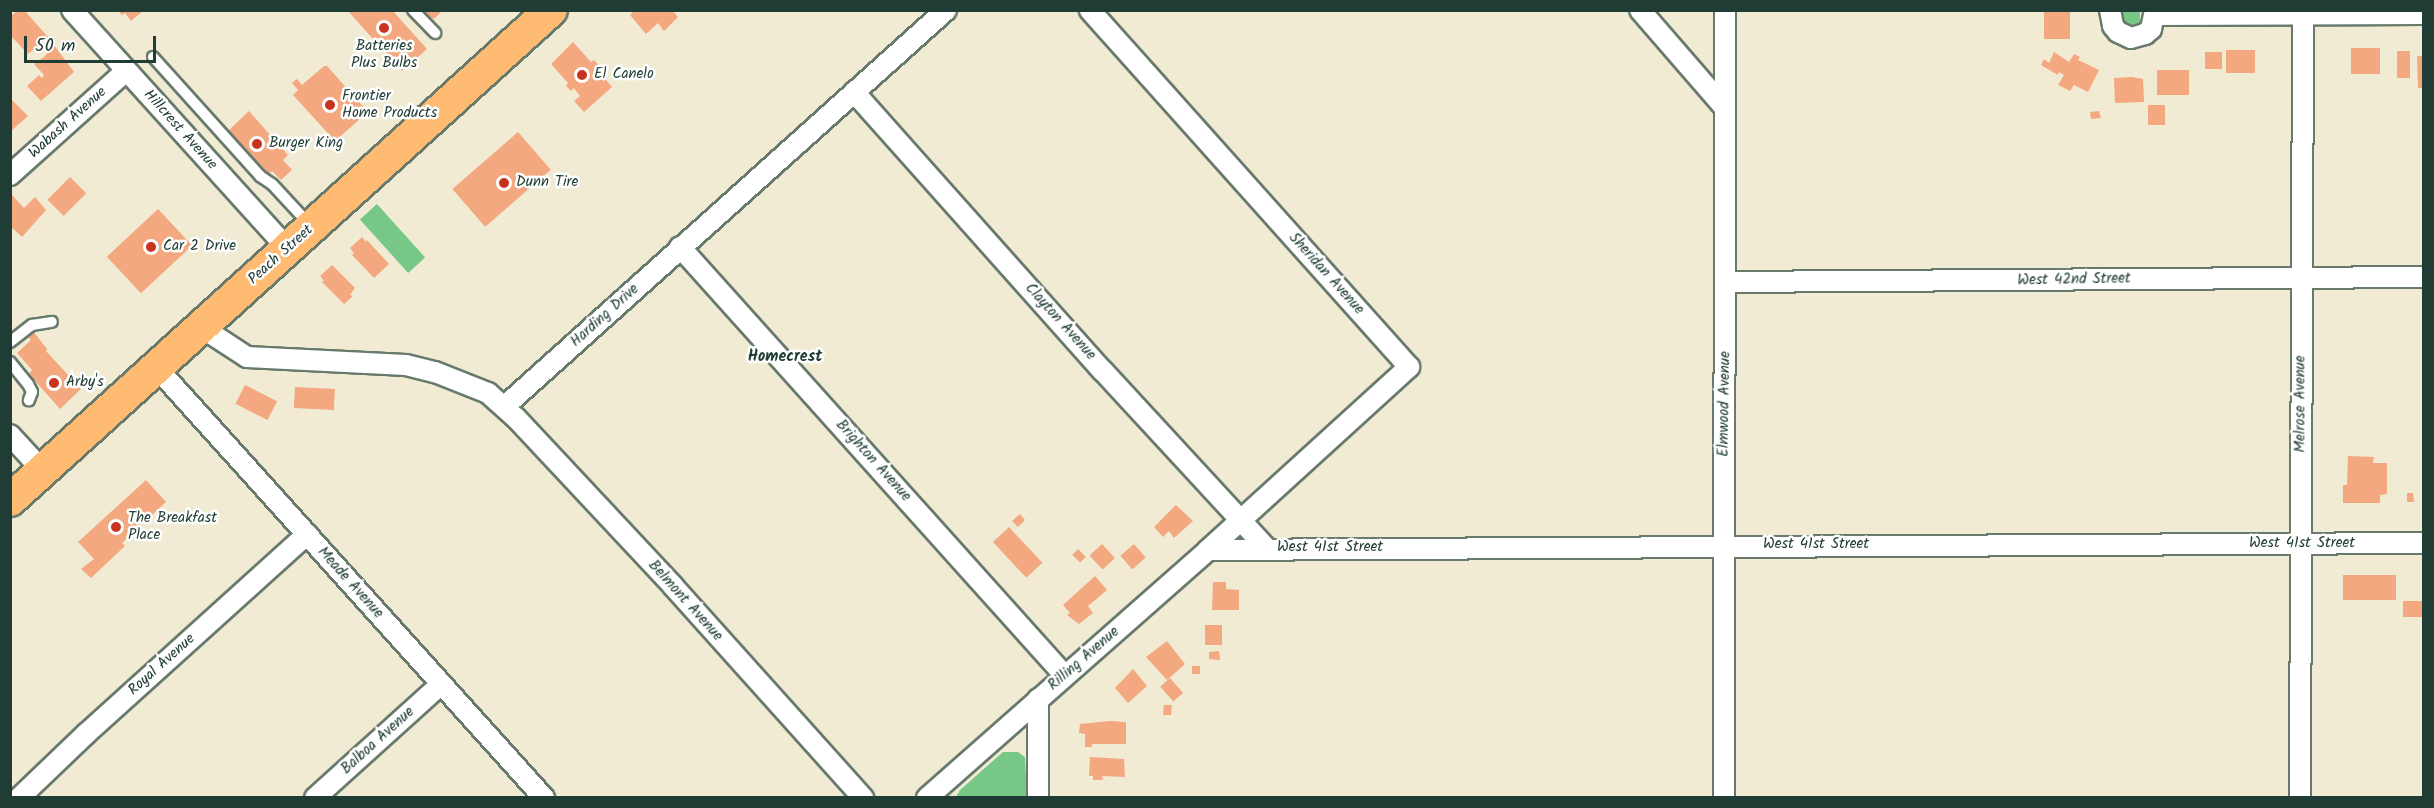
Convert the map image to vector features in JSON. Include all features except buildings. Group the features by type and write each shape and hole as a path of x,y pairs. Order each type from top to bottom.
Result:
{"main road":[{"name":"Peach Street","path":"10,500 550,10"}],"street":[{"name":"Hillcrest Avenue","path":"72,10 288,249"},
{"name":"Harding Drive","path":"505,406 946,10"},
{"name":"Sheridan Avenue","path":"1090,10 1409,367 1241,521"},
{"path":"1640,10 1724,107"},
{"name":"Elmwood Avenue","path":"1724,798 1725,10"},
{"path":"2110,10 2113,26 2118,32 2131,38 2145,34 2154,22 2155,13 2424,14"},
{"name":"Melrose Avenue","path":"2300,798 2303,13"},
{"name":"Wabash Avenue","path":"10,175 126,70"},
{"name":"Clayton Avenue","path":"854,92 1267,549"},
{"name":"Brighton Avenue","path":"680,247 1065,676"},
{"name":"West 42nd Street","path":"1725,282 2424,277"},
{"path":"201,327 246,357 406,365 467,384 488,393 505,406"},
{"name":"Meade Avenue","path":"157,368 544,798"},
{"name":"Belmont Avenue","path":"505,406 863,798"},
{"path":"10,435 43,471"},
{"name":"Rilling Avenue","path":"927,798 1241,521"},
{"name":"Royal Avenue","path":"19,798 86,734 307,534"},
{"name":"West 41st Street","path":"1208,550 1723,545 2424,543"},
{"name":"Balboa Avenue","path":"315,798 441,684"},
{"path":"1038,699 1038,798"}],"lane":[{"path":"413,10 435,33"},
{"path":"153,57 260,176 272,184 312,227"},
{"path":"10,342 32,325 52,322"},
{"path":"10,362 28,384 32,392 29,400"}],"green space":[{"path":"2120,11 2140,11 2140,22 2135,25 2123,23"},
{"path":"377,204 425,258 408,273 360,219"},
{"path":"1003,752 1018,752 1025,757 1027,797 956,797 960,790"}],"place":[{"name":"Batteries Plus Bulbs","path":"384,28"},
{"name":"El Canelo","path":"582,75"},
{"name":"Frontier Home Products","path":"330,105"},
{"name":"Burger King","path":"257,144"},
{"name":"Dunn Tire","path":"504,183"},
{"name":"Car 2 Drive","path":"151,247"},
{"name":"Arby's","path":"54,383"},
{"name":"The Breakfast Place","path":"116,527"}],"district":[{"name":"Homecrest","path":"785,357"}]}
